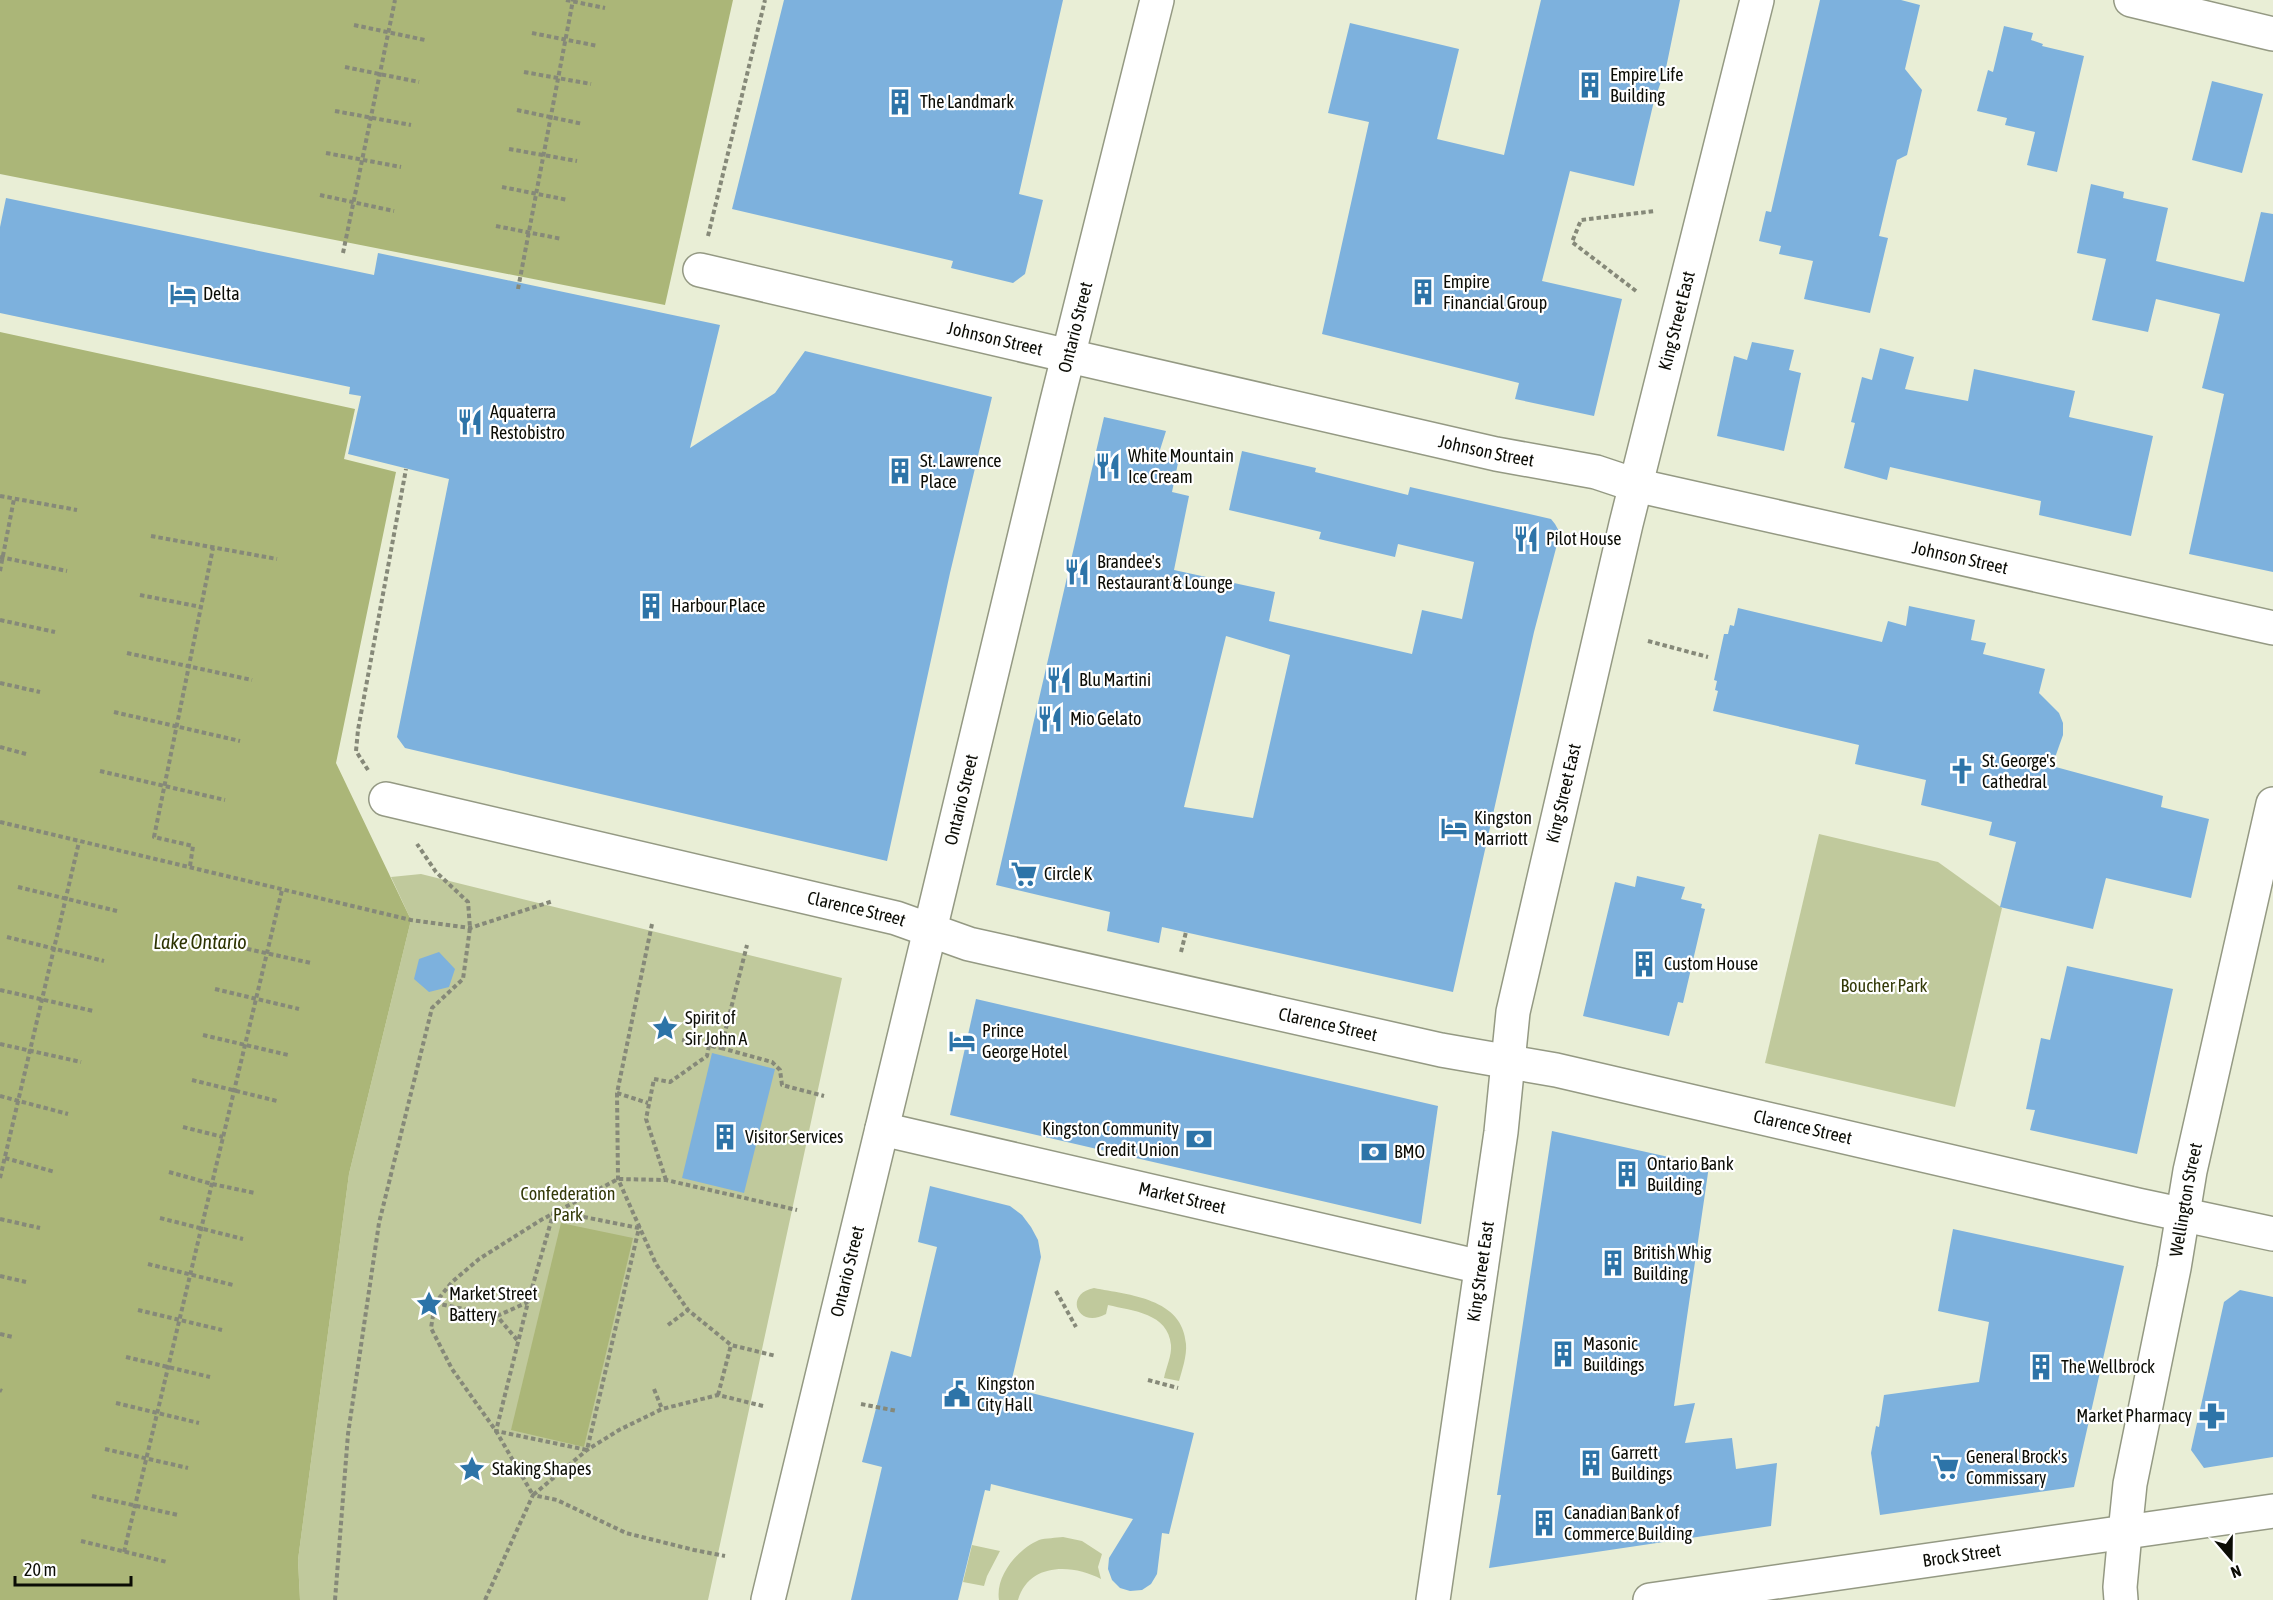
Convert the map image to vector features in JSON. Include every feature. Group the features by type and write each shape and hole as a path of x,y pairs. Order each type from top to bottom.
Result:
{"main road":[{"name":"Ontario Street","path":"768,1600 1157,0"},
{"name":"King Street East","path":"1433,1600 1501,1132 1516,1000 1635,485 1757,0"},
{"path":"2131,0 2273,34"},
{"name":"Johnson Street","path":"700,270 1496,454 1596,472 1635,485 2273,628"},
{"name":"Clarence Street","path":"386,799 873,913 981,946 1441,1050 1556,1070 2273,1234"},
{"name":"Wellington Street","path":"2121,1600 2120,1587 2130,1484 2174,1268 2190,1171 2273,804"},
{"name":"Market Street","path":"882,1129 1481,1267"},
{"name":"Brock Street","path":"1650,1600 2273,1511"}],"path":[{"path":"343,253 395,0"},
{"path":"566,0 604,8"},
{"path":"700,270 765,0"},
{"path":"518,289 573,1"},
{"path":"354,25 425,40"},
{"path":"532,33 598,46"},
{"path":"345,67 419,82"},
{"path":"524,72 591,84"},
{"path":"517,110 583,124"},
{"path":"335,111 411,125"},
{"path":"509,149 577,161"},
{"path":"326,153 401,167"},
{"path":"502,187 568,200"},
{"path":"320,195 394,211"},
{"path":"1636,291 1572,242 1581,220 1654,211"},
{"path":"496,226 562,239"},
{"path":"335,1600 348,1434 379,1223 432,1008 463,979 470,928 468,902 436,872 356,751 406,469"},
{"path":"0,496 76,510"},
{"path":"0,571 14,499"},
{"path":"151,536 277,559"},
{"path":"190,866 193,846 154,837 213,548"},
{"path":"1,557 67,571"},
{"path":"140,595 201,607"},
{"path":"0,620 54,632"},
{"path":"1648,641 1708,657"},
{"path":"127,653 252,680"},
{"path":"0,683 40,692"},
{"path":"114,712 240,741"},
{"path":"0,747 26,754"},
{"path":"100,771 225,800"},
{"path":"0,822 411,920 470,928 553,901"},
{"path":"0,1178 79,842"},
{"path":"18,887 117,911"},
{"path":"124,1552 282,890"},
{"path":"652,924 617,1093 618,1179 656,1264 688,1310 731,1346 776,1356"},
{"path":"1181,952 1186,932"},
{"path":"7,937 104,961"},
{"path":"225,944 311,963"},
{"path":"721,1048 747,945"},
{"path":"215,989 299,1009"},
{"path":"0,990 93,1011"},
{"path":"203,1035 288,1055"},
{"path":"682,1040 772,1062 780,1070 782,1085 824,1096"},
{"path":"0,1044 81,1062"},
{"path":"666,1180 646,1119 654,1079 670,1082 707,1056 709,1045"},
{"path":"192,1080 277,1101"},
{"path":"617,1093 648,1103"},
{"path":"0,1096 68,1114"},
{"path":"183,1127 223,1137"},
{"path":"3,1160 55,1172"},
{"path":"170,1172 255,1193"},
{"path":"725,1556 626,1533 557,1500 533,1495 496,1431 452,1369 431,1328 435,1303 452,1282 479,1259 554,1211 618,1179 666,1180 797,1210"},
{"path":"554,1211 639,1228"},
{"path":"496,1431 528,1302 554,1211"},
{"path":"160,1218 243,1239"},
{"path":"0,1219 40,1228"},
{"path":"587,1450 639,1228"},
{"path":"148,1264 232,1285"},
{"path":"0,1276 26,1282"},
{"path":"1056,1291 1076,1327"},
{"path":"435,1303 497,1316 528,1302"},
{"path":"138,1310 222,1330"},
{"path":"669,1325 688,1310"},
{"path":"497,1316 518,1341"},
{"path":"0,1334 13,1337"},
{"path":"718,1395 731,1346"},
{"path":"126,1357 210,1377"},
{"path":"1148,1380 1178,1388"},
{"path":"654,1389 662,1409"},
{"path":"485,1600 533,1495 587,1450 619,1430 662,1409 718,1395 763,1406"},
{"path":"116,1403 199,1423"},
{"path":"861,1404 897,1411"},
{"path":"496,1431 587,1450"},
{"path":"105,1449 188,1468"},
{"path":"92,1496 178,1515"},
{"path":"81,1541 167,1562"}],"green space":[{"name":"Boucher Park","path":"1819,834 1938,862 2002,908 1955,1107 1765,1063"},
{"name":"Confederation Park","path":"421,874 842,978 708,1600 300,1600 298,1560 349,1174 411,920 391,877"},
{"path":"1094,1288 1152,1301 1175,1317 1183,1329 1186,1344 1179,1381 1164,1378 1171,1345 1168,1334 1156,1320 1148,1315 1108,1305 1106,1314 1096,1318 1088,1318 1082,1314 1078,1309 1079,1297 1084,1291"},
{"path":"1063,1537 1082,1541 1102,1554 1098,1567 1101,1579 1078,1571 1053,1570 1032,1579 1018,1600 999,1600 1004,1573 1023,1550 1039,1540"},
{"path":"972,1545 1000,1551 984,1586 963,1582"}],"water":[{"path":"0,0 733,0 665,305 0,174"},
{"name":"Lake Ontario","path":"0,332 355,409 344,459 396,472 336,763 411,920 349,1174 298,1560 300,1600 0,1600"},
{"path":"561,1223 633,1238 584,1447 511,1430"}],"building":[{"name":"The Landmark","path":"784,0 1063,0 1019,194 1043,200 1025,274 1013,283 951,268 953,261 732,209"},
{"path":"1541,0 1680,0 1666,68 1654,101 1634,186 1570,171 1542,281 1622,299 1594,416 1515,399 1519,383 1322,334 1369,122 1328,113 1350,23 1459,49 1437,139 1504,155"},
{"path":"1820,0 1901,0 1920,5 1905,69 1922,90 1907,155 1897,160 1879,236 1888,238 1870,313 1804,299 1813,261 1779,254 1781,246 1759,241 1766,211 1771,212"},
{"path":"2004,26 2033,33 2031,40 2043,44 2042,46 2084,56 2057,172 2027,165 2035,132 2005,125 2007,118 1977,111 1988,70 1993,72"},
{"path":"2212,81 2263,94 2242,173 2192,160"},
{"path":"2091,184 2124,192 2123,198 2168,208 2156,261 2244,282 2261,212 2273,214 2273,572 2189,554 2224,394 2202,388 2220,314 2156,299 2148,332 2092,320 2106,259 2077,253"},
{"path":"6,198 374,275 378,253 720,325 690,448 775,393 805,351 992,397 950,573 887,861 405,748 397,737 449,479 348,454 361,396 349,394 350,387 0,313 0,227"},
{"path":"1752,342 1794,350 1789,370 1801,373 1784,451 1717,436 1734,356 1747,360"},
{"path":"1880,348 1914,357 1905,389 1968,401 1974,369 2075,391 2069,417 2153,436 2131,536 2039,515 2041,501 1890,467 1887,480 1844,468 1855,423 1851,422 1862,377 1872,380"},
{"path":"1104,417 1166,431 1159,453 1179,458 1172,492 1189,496 1174,570 1275,592 1269,621 1412,654 1422,610 1462,619 1474,562 1398,544 1395,557 1319,539 1321,532 1229,510 1242,451 1316,468 1315,472 1408,495 1410,487 1551,519 1555,524 1560,533 1534,632 1453,992 1162,927 1159,943 1107,931 1110,912 996,885","holes":["1226,636 1290,655 1253,818 1184,807"]},
{"name":"St. George's Cathedral","path":"1909,606 1975,620 1971,640 1986,643 1983,654 2045,669 2039,693 2059,713 2063,723 2063,735 2052,766 2163,796 2161,807 2209,819 2191,898 2106,878 2093,929 2000,907 2016,842 1989,835 1992,822 1921,805 1926,780 1855,764 1859,745 1713,711 1718,691 1715,690 1717,681 1714,680 1724,634 1728,634 1730,625 1734,626 1738,608 1882,642 1888,621 1906,626"},
{"name":"Custom House","path":"1637,876 1685,887 1681,899 1702,904 1701,908 1705,909 1683,1003 1678,1002 1669,1036 1583,1016 1615,882 1635,887"},
{"path":"439,952 455,969 449,987 429,992 414,979 419,959"},
{"path":"2067,966 2173,989 2137,1154 2030,1130 2035,1110 2026,1109 2041,1038 2050,1040"},
{"path":"976,999 1438,1106 1421,1224 950,1115"},
{"name":"Visitor Services","path":"712,1053 775,1069 744,1193 682,1178"},
{"path":"1552,1131 1709,1166 1674,1406 1695,1403 1685,1443 1732,1438 1736,1469 1777,1463 1771,1526 1489,1568 1501,1495 1497,1495"},
{"name":"Kingston City Hall","path":"930,1186 1010,1206 1022,1215 1038,1240 1041,1257 1011,1383 1017,1384 1015,1389 1194,1433 1169,1534 1162,1533 1157,1574 1151,1584 1142,1590 1130,1591 1120,1588 1112,1580 1108,1569 1109,1558 1133,1519 991,1484 990,1491 985,1490 958,1600 851,1600 882,1467 862,1462 891,1351 911,1357 937,1247 918,1242"},
{"name":"The Wellbrock","path":"1953,1229 2124,1266 2074,1487 1880,1515 1871,1453 1876,1426 1879,1427 1884,1395 1979,1382 1989,1322 1938,1311"},
{"path":"2240,1290 2273,1297 2273,1457 2204,1468 2191,1450 2224,1302"}],"place":[{"name":"Empire Life Building","path":"1590,85"},
{"name":"The Landmark","path":"900,102"},
{"name":"Empire Financial Group","path":"1423,292"},
{"name":"Delta","path":"183,294"},
{"name":"Aquaterra Restobistro","path":"470,422"},
{"name":"White Mountain Ice Cream","path":"1108,466"},
{"name":"St. Lawrence Place","path":"900,471"},
{"name":"Pilot House","path":"1526,539"},
{"name":"Brandee's Restaurant & Lounge","path":"1077,572"},
{"name":"Harbour Place","path":"651,606"},
{"name":"Blu Martini","path":"1059,680"},
{"name":"Mio Gelato","path":"1050,719"},
{"name":"St. George's Cathedral","path":"1962,771"},
{"name":"Kingston Marriott","path":"1454,828"},
{"name":"Circle K","path":"1024,874"},
{"name":"Custom House","path":"1644,964"},
{"name":"Spirit of Sir John A","path":"665,1028"},
{"name":"Prince George Hotel","path":"962,1041"},
{"name":"Visitor Services","path":"725,1137"},
{"name":"Kingston Community Credit Union","path":"1199,1139"},
{"name":"BMO","path":"1374,1152"},
{"name":"Ontario Bank Building","path":"1627,1174"},
{"name":"British Whig Building","path":"1613,1263"},
{"name":"Market Street Battery","path":"429,1304"},
{"name":"Masonic Buildings","path":"1563,1354"},
{"name":"The Wellbrock","path":"2041,1367"},
{"name":"Kingston City Hall","path":"957,1394"},
{"name":"Market Pharmacy","path":"2212,1416"},
{"name":"Garrett Buildings","path":"1591,1463"},
{"name":"General Brock's Commissary","path":"1946,1467"},
{"name":"Staking Shapes","path":"472,1469"},
{"name":"Canadian Bank of Commerce Building","path":"1544,1523"}]}
